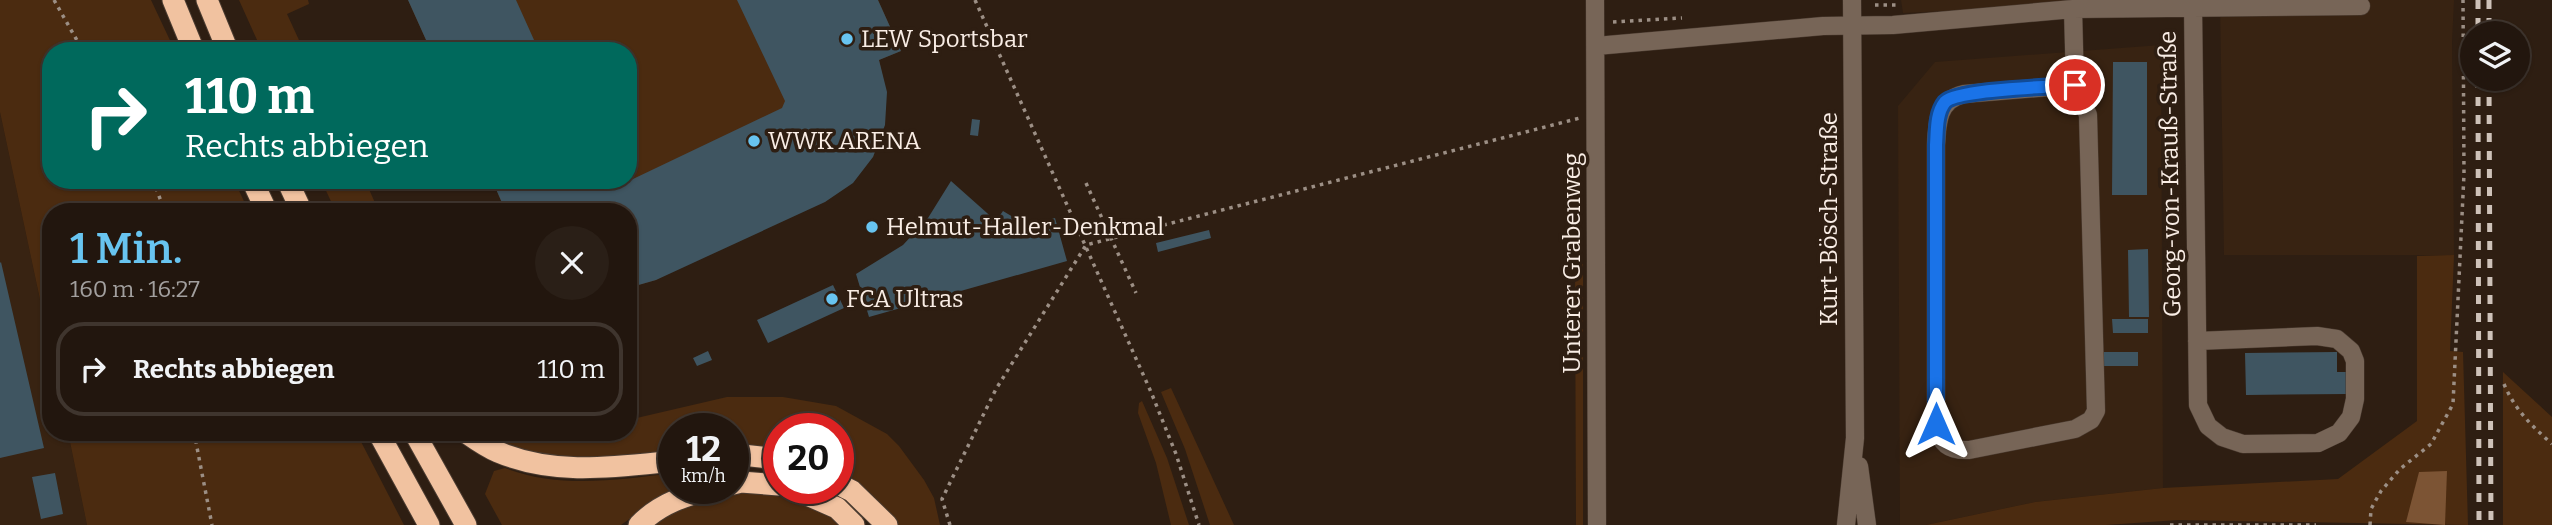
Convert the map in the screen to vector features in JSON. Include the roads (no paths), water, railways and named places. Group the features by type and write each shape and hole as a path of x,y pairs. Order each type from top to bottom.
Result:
{"highway":[{"path":"173,0 190,42"},
{"path":"207,0 224,42"},
{"path":"383,441 429,525"},
{"path":"419,441 466,525"},
{"path":"480,441 497,451 551,467 599,469 658,463"},
{"path":"854,493 887,525"},
{"path":"639,525 646,517 668,504"},
{"path":"828,504 837,508 855,525"}],"street":[{"name":"Unterer Grabenweg","path":"1595,0 1597,525"},
{"name":"Kurt-Bösch-Straße","path":"1846,525 1855,438 1852,0"},
{"name":"Georg-von-Krauß-Straße","path":"1596,46 1822,26 1893,25 2073,9 2229,3 2361,6"},
{"name":"Georg-von-Krauß-Straße","path":"2193,6 2197,341 2198,405 2208,426 2222,437 2243,444 2318,443 2339,433 2351,417 2356,399 2355,361 2351,351 2337,339 2317,336 2197,341"},
{"path":"2073,9 2075,85 2088,115 2096,411 2091,420 2075,429 1969,450 1948,447 1941,441 1936,424 1936,145 1941,108 1947,101 1964,94 2075,85"},
{"name":"Kurt-Bösch-Straße","path":"1855,438 1867,525"}],"railway":[{"path":"2478,0 2478,21"},
{"path":"2489,0 2489,21"},
{"path":"2478,91 2479,525"},
{"path":"2489,91 2491,525"}],"place":[{"name":"LEW Sportsbar","path":"847,39"},
{"name":"WWK ARENA","path":"754,141"},
{"name":"Helmut-Haller-Denkmal","path":"872,227"},
{"name":"FCA Ultras","path":"832,299"}]}
